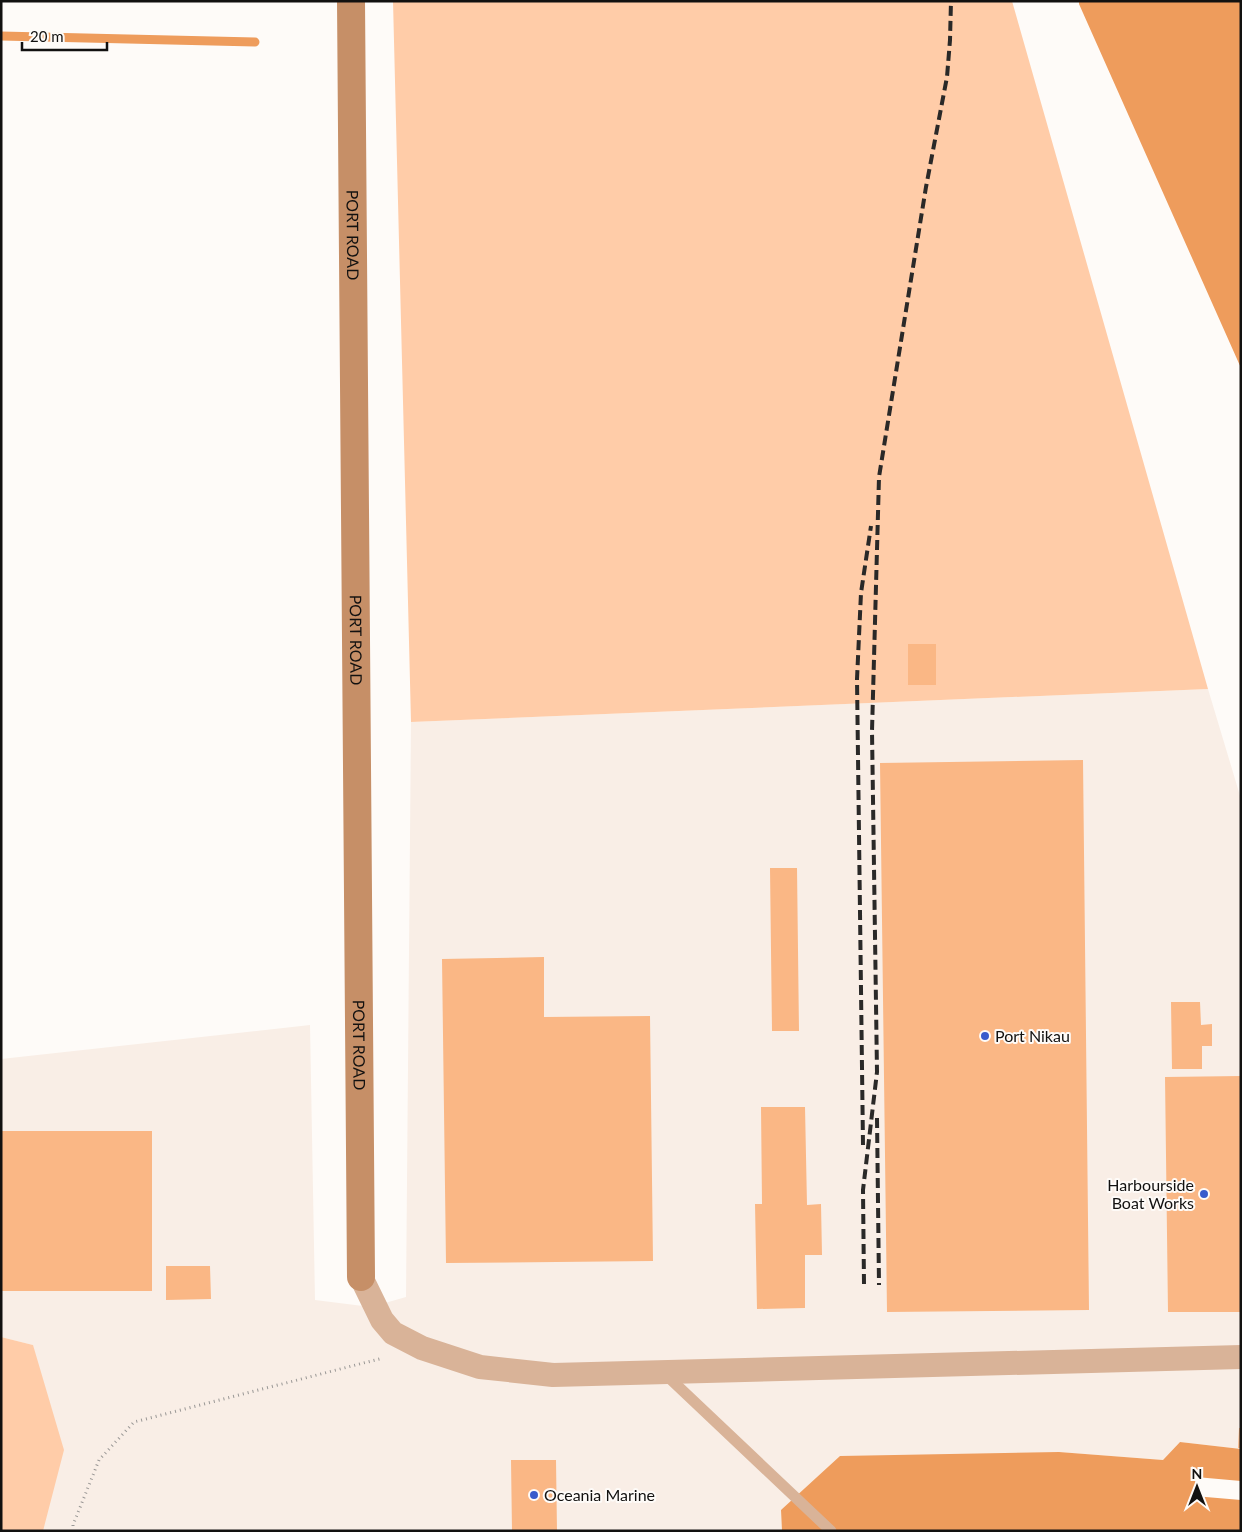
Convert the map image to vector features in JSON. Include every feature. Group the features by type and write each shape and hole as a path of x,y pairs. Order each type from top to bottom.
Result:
{"main road":[{"name":"PORT ROAD","path":"351,1 361,1277"}],"street":[{"path":"361,1277 382,1320 394,1333 422,1348 480,1368 553,1374 1241,1357"}],"lane":[{"path":"663,1372 831,1531"}],"path":[{"path":"73,1531 73,1526 99,1460 134,1422 422,1348"}],"shaded area":[{"path":"393,1 1012,1 1208,689 411,722"},
{"path":"1079,1 1241,1 1241,368 1079,4"},
{"path":"1208,689 1241,799 1241,1449 1180,1442 1163,1460 1059,1452 781,1510 782,1531 43,1531 33,1345 1,1337 1,1059 310,1025 315,1300 371,1307 406,1297 411,722"},
{"path":"1,1337 33,1345 64,1450 43,1531 1,1531"},
{"path":"1180,1442 1241,1449 1241,1531 782,1531 781,1510 840,1456 1059,1452 1163,1460"}],"pier":[{"path":"1196,1477 1241,1481 1241,1500 1194,1496"}],"building":[{"path":"908,644 936,644 936,685 908,685"},
{"name":"Port Nikau","path":"1083,760 1089,1310 887,1312 880,763"},
{"path":"770,868 797,868 799,1031 772,1031"},
{"path":"544,957 544,1017 650,1016 653,1261 446,1263 442,959"},
{"path":"1171,1002 1200,1002 1201,1025 1212,1024 1212,1046 1202,1046 1202,1069 1172,1069"},
{"name":"Harbourside Boat Works","path":"1241,1076 1241,1312 1168,1312 1165,1077"},
{"path":"761,1107 805,1107 807,1205 821,1204 822,1255 805,1255 805,1308 757,1309 755,1204 762,1204"},
{"path":"1,1131 152,1131 152,1291 1,1291"},
{"path":"166,1266 210,1266 211,1299 166,1300"},
{"path":"1239,1428 1241,1428 1241,1448 1238,1448"},
{"name":"Oceania Marine","path":"511,1460 556,1460 557,1531 512,1531"}],"waterway":[{"path":"1,36 255,42"}],"railway":[{"path":"864,1284 863,1190 877,1072 872,731 879,477 926,187 947,77 951,1"},
{"path":"863,1145 857,679 861,593 871,526"},
{"path":"877,1118 879,1285"}],"place":[{"name":"Port Nikau","path":"985,1036"},
{"name":"Harbourside Boat Works","path":"1204,1194"},
{"name":"Oceania Marine","path":"534,1495"}]}
